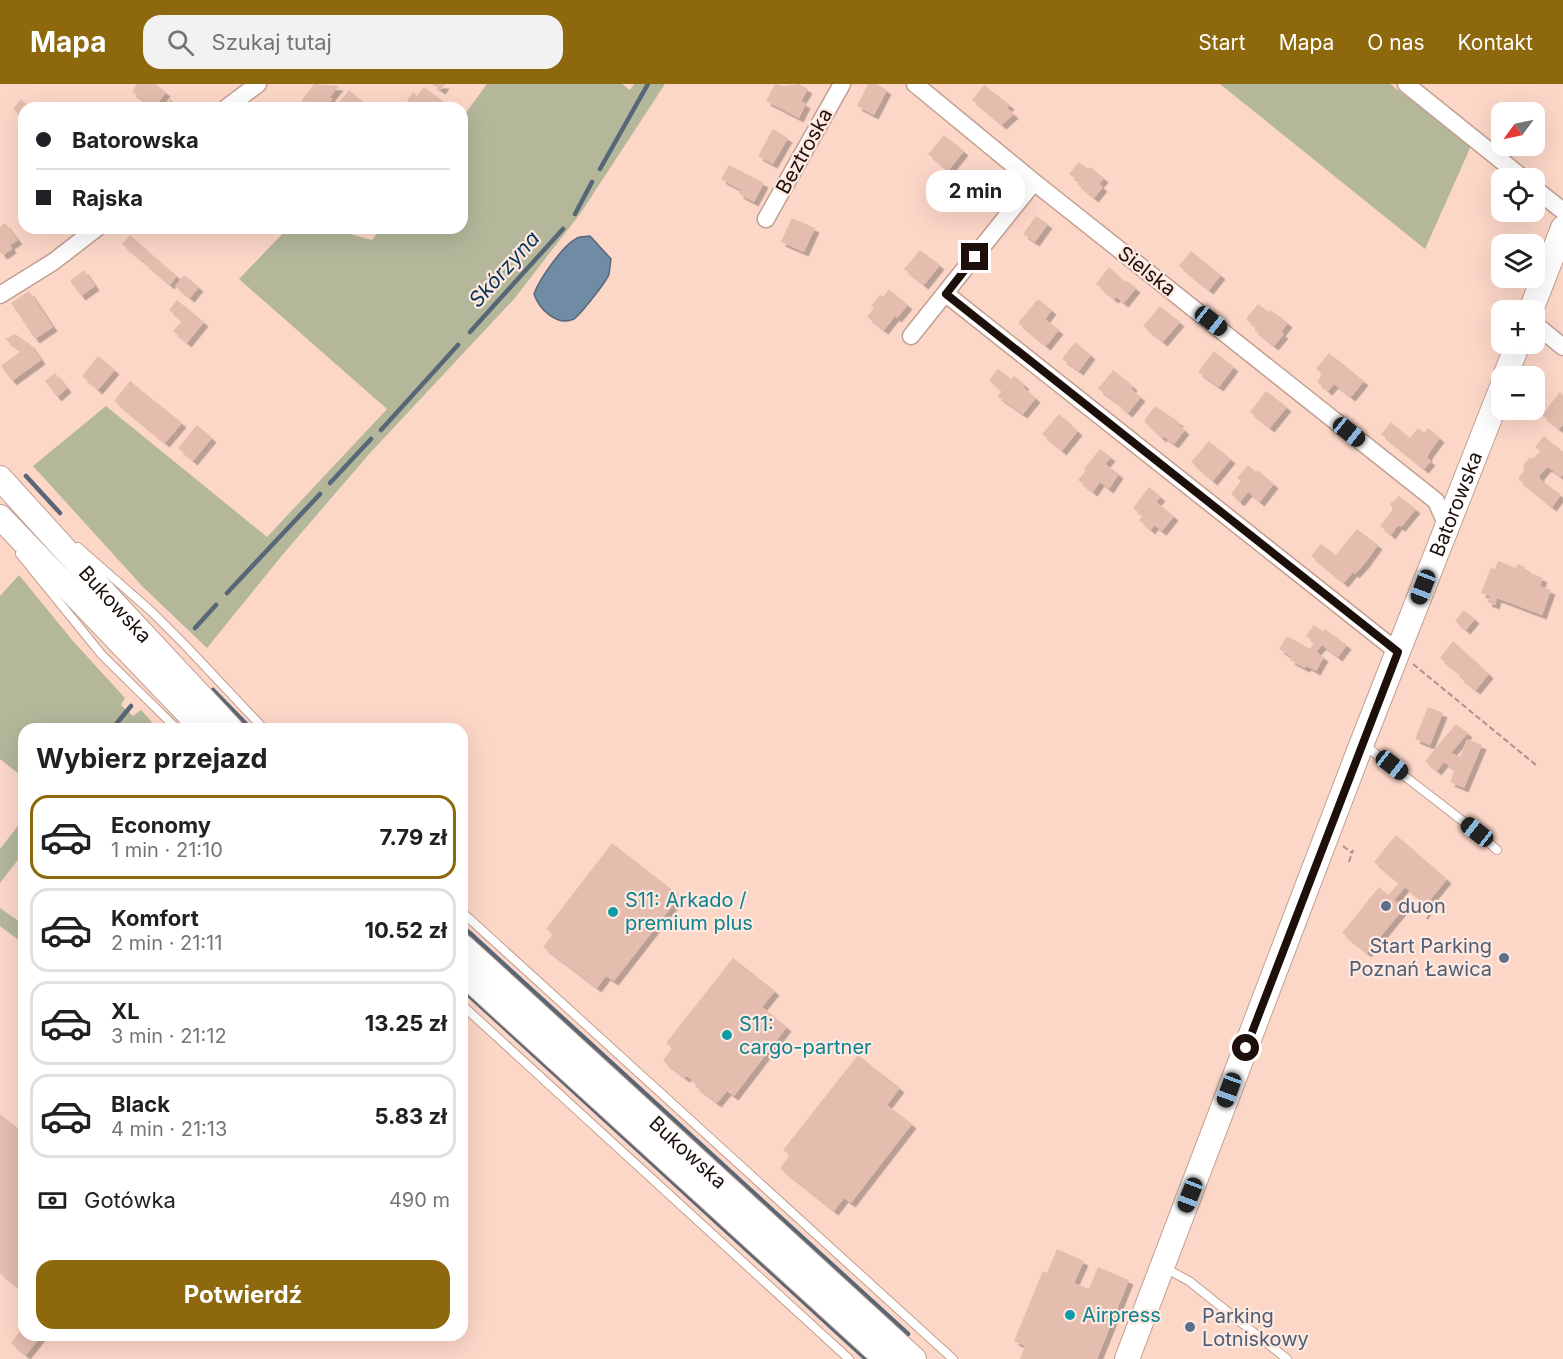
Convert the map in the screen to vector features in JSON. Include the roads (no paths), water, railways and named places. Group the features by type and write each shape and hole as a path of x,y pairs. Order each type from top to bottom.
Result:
{"main road":[{"path":"1535,300 1563,228"},
{"name":"Batorowska","path":"1127,1359 1447,526 1447,499 1491,409"},
{"name":"Bukowska","path":"0,478 225,723"},
{"name":"Bukowska","path":"0,517 197,723"},
{"name":"Bukowska","path":"468,952 908,1358"},
{"name":"Bukowska","path":"468,977 908,1358"}],"street":[{"path":"234,102 258,84"},
{"name":"Beztroska","path":"766,219 842,84"},
{"name":"Sielska","path":"915,84 1034,182 1447,499"},
{"path":"1406,84 1511,168"},
{"path":"911,336 1034,182"},
{"path":"1545,197 1563,211"},
{"path":"0,295 53,262 89,234"},
{"path":"946,294 1398,652"},
{"path":"1545,332 1563,347"}],"lane":[{"path":"0,517 14,546 102,655 171,723"},
{"path":"45,529 61,532 152,612 258,723"},
{"path":"1362,743 1497,850"},
{"path":"468,917 917,1329 953,1359"},
{"path":"468,1010 849,1359"},
{"path":"1163,1267 1189,1281 1287,1359"}],"water":[{"path":"590,236 611,259 609,274 593,298 574,319 561,321 555,319 544,311 534,294 560,253 574,240"}],"waterway":[{"name":"Skórzyna","path":"600,169 648,84"},
{"name":"Skórzyna","path":"575,214 592,182"},
{"name":"Skórzyna","path":"470,332 563,229"},
{"name":"Skórzyna","path":"381,430 458,345"},
{"name":"Skórzyna","path":"330,483 371,439"},
{"path":"26,476 60,513"},
{"name":"Skórzyna","path":"227,593 320,494"},
{"name":"Skórzyna","path":"195,628 216,605"},
{"path":"213,690 245,723"},
{"name":"Skórzyna","path":"117,723 131,706"},
{"path":"468,931 908,1334"},
{"path":"468,994 866,1359"}],"place":[{"name":"duon","path":"1386,906"},
{"name":"S11: Arkado / premium plus","path":"613,912"},
{"name":"Start Parking Poznań Ławica","path":"1504,958"},
{"name":"S11: cargo-partner","path":"727,1035"},
{"name":"Airpress","path":"1070,1315"},
{"name":"Parking Lotniskowy","path":"1190,1327"}]}
